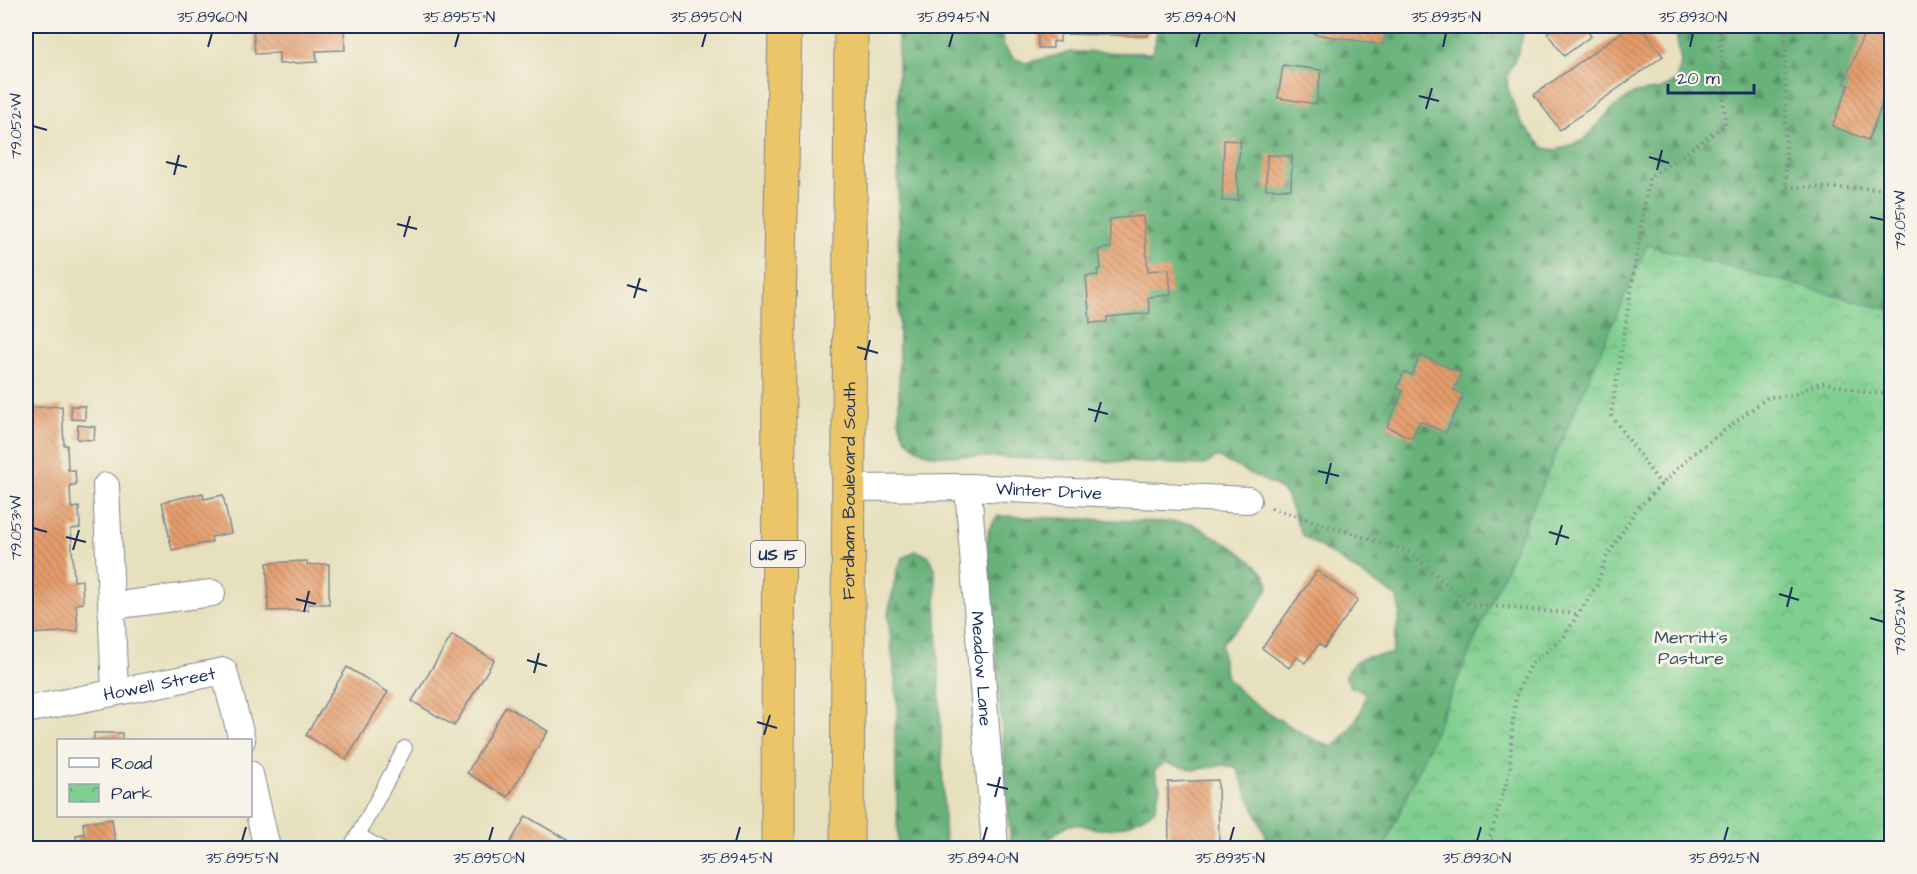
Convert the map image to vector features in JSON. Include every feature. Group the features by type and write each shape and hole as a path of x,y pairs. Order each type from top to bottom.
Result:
{"highway":[{"name":"US 15","path":"771,849 777,798 779,310 784,26"},
{"name":"Fordham Boulevard South","path":"847,849 850,26"},
{"path":"777,798 778,849"}],"street":[{"path":"106,486 115,692"},
{"name":"Winter Drive","path":"849,488 968,486 1248,500"},
{"name":"Meadow Lane","path":"968,486 995,849"},
{"path":"112,606 212,593"},
{"name":"Howell Street","path":"26,710 224,671 242,739"},
{"path":"252,783 267,849"}],"lane":[{"path":"350,849 405,748"},
{"path":"358,835 380,849"}],"path":[{"path":"1661,485 1611,415 1649,178 1725,125 1720,26"},
{"path":"1785,26 1786,187 1892,189"},
{"path":"1487,849 1510,770 1516,696 1530,665 1563,638 1597,585 1606,558 1636,510 1688,458 1768,397 1793,395 1822,382 1870,393 1892,393"},
{"path":"1248,500 1408,551 1469,604 1577,614"},
{"path":"1491,840 1513,849"}],"green space":[{"path":"898,26 1000,26 1004,46 1013,58 1026,63 1071,52 1153,53 1158,26 1525,26 1519,50 1507,77 1508,89 1521,123 1544,148 1557,150 1584,140 1612,109 1635,93 1662,89 1676,81 1681,63 1675,26 1891,26 1891,848 1271,848 1236,767 1223,765 1194,770 1165,763 1154,771 1160,788 1155,809 1143,817 1128,824 1106,829 1073,824 1058,831 1041,848 1011,847 987,543 989,529 997,516 1191,523 1233,547 1256,565 1265,575 1269,586 1255,610 1221,644 1225,673 1242,693 1273,716 1307,736 1333,747 1355,722 1364,700 1365,692 1350,687 1345,675 1349,668 1359,660 1392,654 1400,612 1397,597 1302,535 1286,495 1276,486 1217,457 1205,465 931,455 909,442 903,433 899,419"},
{"name":"Merritt's Pasture","path":"1647,245 1891,310 1891,848 1384,848"},
{"path":"915,551 928,555 935,568 945,848 898,848 895,728 898,709 888,614 897,570 903,558"}],"building":[{"path":"253,26 344,26 345,50 316,51 317,62 279,64 279,53 255,54"},
{"path":"1021,26 1148,26 1148,36 1060,34 1060,42 1053,41 1053,48 1038,48 1038,32 1021,32"},
{"path":"1316,26 1387,26 1383,45 1314,34"},
{"path":"1557,26 1584,26 1591,36 1564,56 1547,33"},
{"path":"1630,26 1641,26 1663,56 1560,130 1534,95"},
{"path":"1867,26 1892,28 1892,88 1889,87 1868,140 1832,126 1849,85 1844,83"},
{"path":"1283,65 1321,70 1316,104 1278,98"},
{"path":"1224,140 1241,141 1237,172 1238,200 1222,201"},
{"path":"1267,155 1292,156 1291,189 1266,189"},
{"path":"1143,216 1148,271 1169,269 1171,295 1148,297 1150,313 1107,317 1107,322 1090,323 1086,276 1098,275 1097,270 1101,269 1099,249 1111,248 1109,219"},
{"path":"1420,355 1461,373 1454,390 1463,395 1446,433 1420,421 1412,438 1387,427 1403,391 1397,388 1404,372 1412,375"},
{"path":"62,406 68,470 75,470 76,485 70,485 71,508 79,507 80,528 71,529 74,581 82,580 83,603 76,604 78,631 29,634 26,571 26,408"},
{"path":"71,406 85,406 85,420 71,419"},
{"path":"78,425 95,427 94,440 77,439"},
{"path":"203,493 204,499 223,495 231,533 211,537 212,542 172,550 162,502"},
{"path":"307,561 307,565 329,564 329,604 308,604 308,610 268,611 267,563"},
{"path":"1317,571 1358,600 1324,648 1319,644 1305,663 1297,657 1289,668 1262,648"},
{"path":"452,635 494,660 454,726 412,701"},
{"path":"347,667 388,692 346,760 306,735"},
{"path":"506,706 548,731 508,797 467,773"},
{"path":"94,733 122,733 122,739 94,739"},
{"path":"1218,780 1219,848 1169,846 1168,782"},
{"path":"526,816 567,840 562,848 507,848"},
{"path":"112,819 116,848 77,848 76,835 84,834 83,823"}]}
